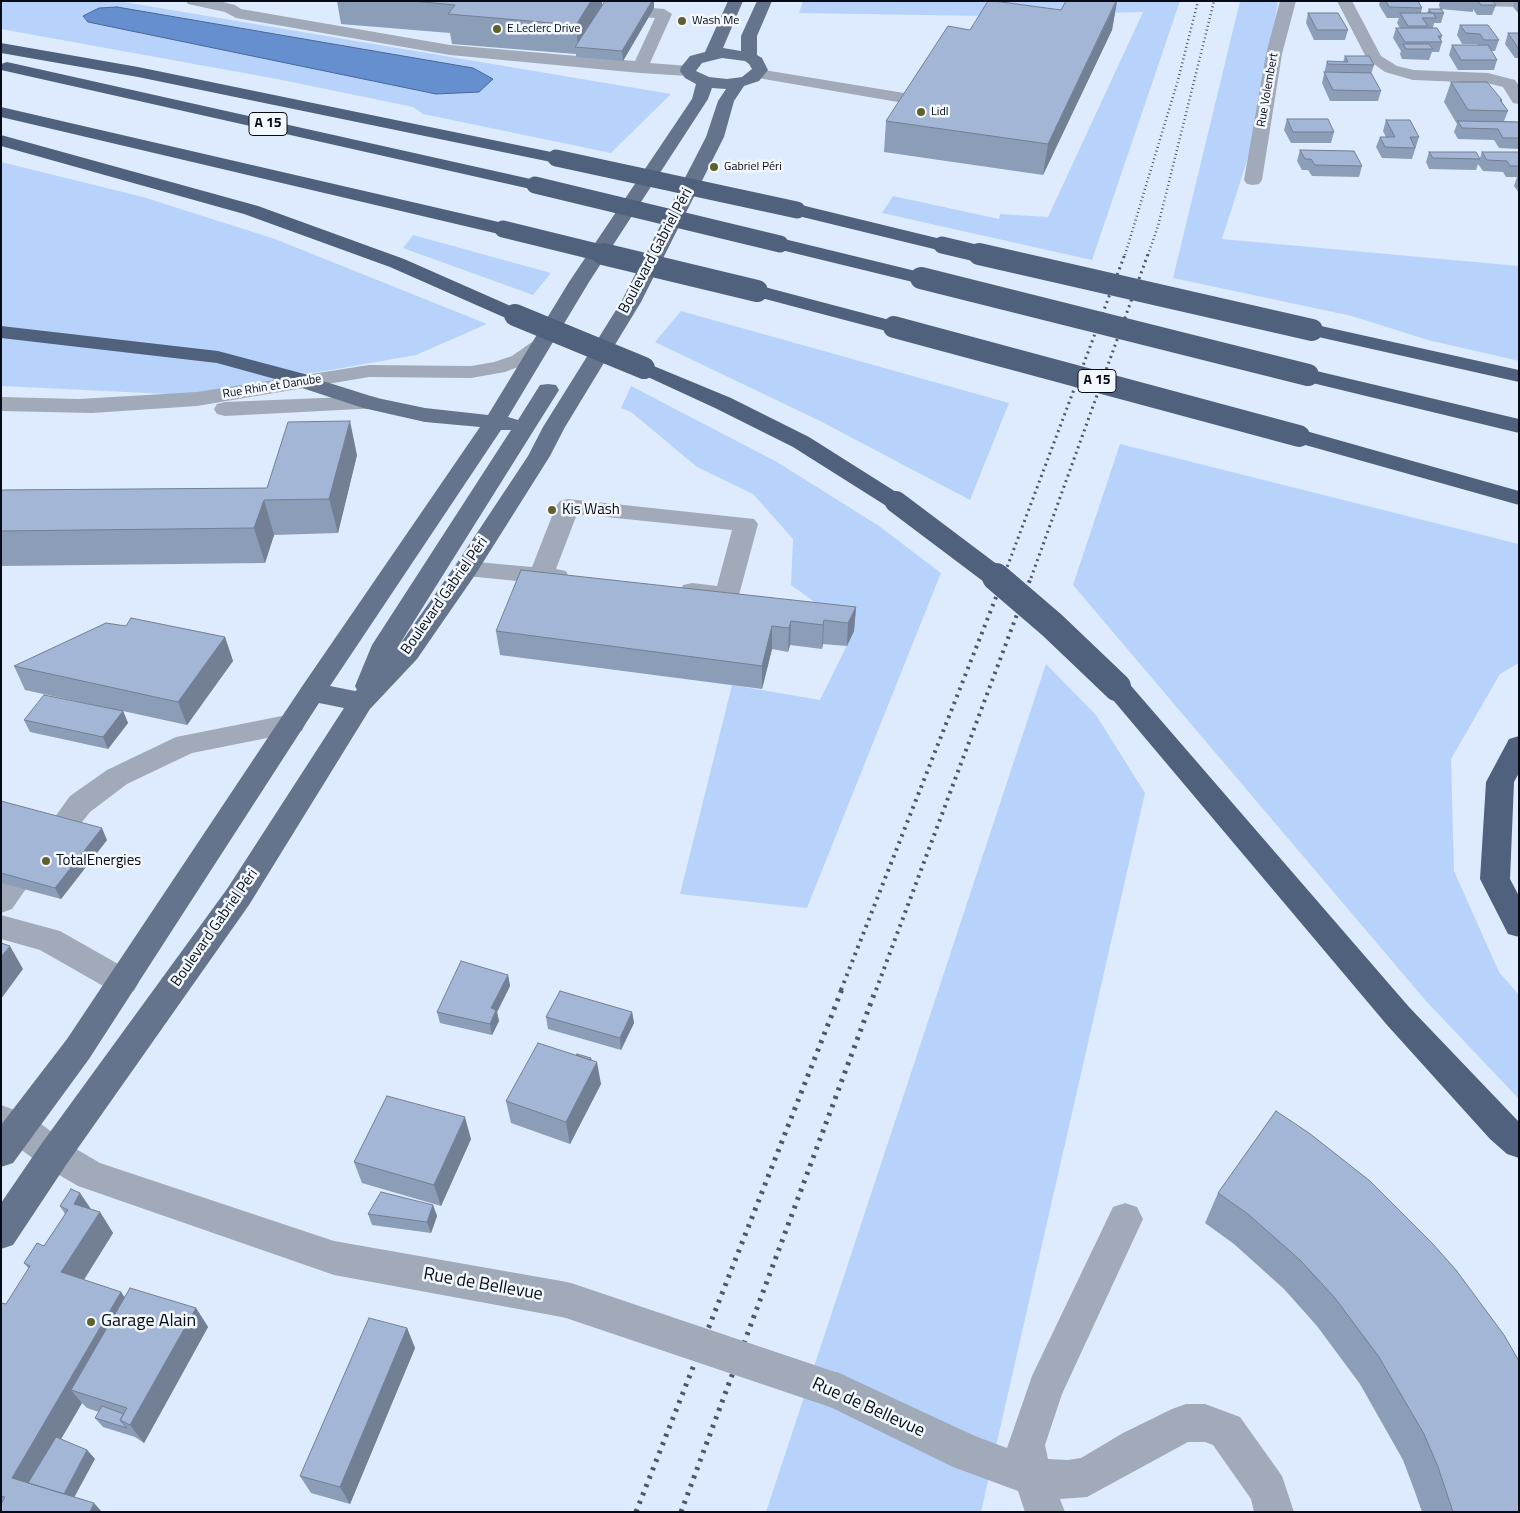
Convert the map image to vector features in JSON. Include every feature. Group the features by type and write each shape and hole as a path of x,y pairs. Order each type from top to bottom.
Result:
{"highway":[{"path":"1,48 138,72 556,158 796,210 1519,376"},
{"name":"A 15","path":"1,66 535,185 1519,426"},
{"name":"A 15","path":"1,112 502,229 757,291 1299,436 1519,498"},
{"path":"1,140 251,210 397,263 723,403 801,442 896,502 981,564 1052,625 1117,687 1398,1016 1519,1143"},
{"path":"1,332 218,357 304,381"},
{"path":"1519,746 1500,782 1495,879 1519,925"}],"main road":[{"path":"712,54 736,1"},
{"path":"748,57 749,36 765,1"},
{"path":"732,53 748,57 760,65 758,74 738,83 705,82 691,75 688,71 691,63 712,54 732,53"},
{"path":"7,1133 78,1049 123,982 312,692 494,423 539,346 700,99 705,82"},
{"name":"Boulevard Gabriel Péri","path":"1,1233 54,1154 238,897 361,702 408,653 466,569 539,456 574,393 631,302 714,136 726,101 738,83"},
{"path":"304,381 371,403 442,418 554,427"},
{"path":"517,386 574,393"},
{"path":"312,692 361,702 385,645 548,390"}],"street":[{"path":"193,1 230,8 236,13 450,50 688,71"},
{"path":"230,8 247,1"},
{"name":"Rue Volembert","path":"1253,180 1274,54 1288,1"},
{"path":"1344,1 1375,59 1391,69 1413,76 1488,78 1509,84 1519,99"},
{"path":"1477,1 1519,2"},
{"path":"596,9 664,14 640,68"},
{"path":"608,25 616,10"},
{"path":"580,62 595,48"},
{"path":"758,74 898,97"},
{"name":"Rue Rhin et Danube","path":"74,406 197,399 369,371 471,372 498,368 518,360 539,346"},
{"name":"Rue Rhin et Danube","path":"471,372 517,386"},
{"name":"Rue Rhin et Danube","path":"1,404 210,410 371,403"},
{"path":"541,575 568,506 746,524 727,595 668,589"},
{"path":"466,569 580,579"},
{"path":"61,828 80,804 116,777 186,744 292,724"},
{"path":"1,927 49,940 123,982"},
{"name":"Rue de Bellevue","path":"7,1133 54,1154 90,1175 334,1258 567,1300 837,1391 967,1453 1032,1477 1068,1480 1087,1477 1137,1447 1186,1423 1205,1423 1226,1430 1268,1490 1274,1512"},
{"path":"1045,1512 1032,1477 1026,1445 1045,1389 1125,1219"}],"shaded area":[{"path":"1,1 118,1 671,94 611,153 423,114 413,107 277,79 1,29"},
{"path":"803,1 1180,1 1092,260 882,213 893,196 999,219 1000,214 1048,217 1143,12 988,16 799,13"},
{"path":"1240,1 1278,1 1260,120 1222,239 1519,266 1519,361 1428,340 1352,316 1173,278"},
{"path":"117,7 473,68 493,79 479,92 436,94 88,22 83,16 99,8"},
{"path":"1,162 143,197 275,239 487,324 416,355 188,395 1,386"},
{"path":"413,235 551,273 533,295 403,248"},
{"path":"681,311 1009,403 970,500 820,421 655,342"},
{"path":"631,386 777,462 879,526 941,573 807,908 680,894 732,685 820,700 854,631 791,585 793,539 753,494 697,467 631,412 621,408"},
{"path":"1120,444 1519,544 1519,663 1500,674 1451,759 1454,871 1499,972 1519,995 1519,1099 1426,1001 1073,585"},
{"path":"1046,664 1096,715 1145,793 981,1512 766,1512"}],"building":[{"path":"412,1 591,1 576,25 448,14 455,5"},
{"path":"605,1 652,1 622,51 575,47"},
{"path":"988,1 1061,10 1066,1 1116,1 1048,144 886,121 948,26 970,30"},
{"path":"1386,1 1418,1 1422,8 1389,7"},
{"path":"1478,1 1493,1 1496,5 1481,5"},
{"path":"1429,9 1441,9 1444,13 1431,13"},
{"path":"1308,13 1338,13 1348,30 1317,30"},
{"path":"1400,13 1433,13 1436,18 1422,18 1428,26 1408,26"},
{"path":"1460,25 1488,25 1499,40 1484,40 1480,34 1466,33"},
{"path":"1396,28 1437,28 1442,36 1438,36 1442,42 1405,42"},
{"path":"1508,33 1519,33 1519,48 1518,48"},
{"path":"1403,44 1429,44 1433,49 1406,49"},
{"path":"1452,45 1488,45 1497,60 1461,60"},
{"path":"1345,56 1369,56 1374,65 1328,64 1327,61 1348,62"},
{"path":"1324,72 1371,73 1381,91 1333,90"},
{"path":"1451,82 1487,82 1502,100 1500,100 1508,111 1468,110"},
{"path":"1287,119 1328,119 1334,132 1293,132"},
{"path":"1386,120 1410,120 1419,137 1410,137 1415,148 1385,147 1380,137 1395,137"},
{"path":"1458,121 1519,122 1519,138 1503,138 1498,129 1462,128"},
{"path":"1300,150 1354,151 1362,166 1315,165 1311,159 1305,159"},
{"path":"1429,152 1476,152 1480,159 1433,158"},
{"path":"1482,152 1519,152 1519,166 1510,166 1507,161 1487,160"},
{"path":"350,421 329,499 264,500 254,528 1,531 1,490 267,488 288,422"},
{"path":"521,570 856,607 848,623 824,620 823,625 791,621 789,628 772,626 762,666 496,631"},
{"path":"131,618 225,637 178,702 14,666 106,623 126,626"},
{"path":"44,695 123,711 103,737 24,720"},
{"name":"TotalEnergies","path":"1,801 102,828 55,888 1,873"},
{"path":"1,943 10,946 1,957"},
{"path":"461,961 508,975 491,1008 496,1010 490,1024 437,1012"},
{"path":"560,991 632,1012 620,1038 546,1017"},
{"path":"538,1043 597,1062 566,1122 506,1101"},
{"path":"577,1054 591,1058 590,1060"},
{"path":"387,1096 465,1117 434,1185 354,1162"},
{"path":"1276,1111 1309,1133 1370,1181 1432,1243 1456,1270 1504,1335 1519,1361 1519,1512 1453,1512 1438,1467 1424,1434 1379,1357 1335,1298 1300,1260 1248,1214 1218,1193"},
{"path":"71,1189 80,1193 74,1204 100,1212 61,1272 121,1292 12,1478 94,1503 90,1512 1,1512 1,1504 5,1497 1,1496 1,1303 6,1304 30,1266 24,1263 37,1243 44,1246 68,1210 60,1206"},
{"path":"381,1192 433,1205 427,1222 368,1214"},
{"path":"130,1288 196,1308 130,1425 120,1420 127,1408 71,1390"},
{"path":"369,1318 407,1328 340,1487 300,1476"},
{"path":"102,1406 124,1414 120,1420 127,1428 95,1418"},
{"path":"56,1437 87,1450 64,1494 28,1483"}],"railway":[{"path":"1125,255 1178,80 1198,1"},
{"path":"1148,255 1158,226 1214,1"},
{"path":"1003,578 1125,254"},
{"path":"1031,578 1148,254"},
{"path":"841,990 1004,577"},
{"path":"876,990 1031,577"},
{"path":"636,1512 842,989"},
{"path":"681,1512 876,989"}],"place":[{"name":"Wash Me","path":"682,21"},
{"name":"E.Leclerc Drive","path":"497,29"},
{"name":"Lidl","path":"921,112"},
{"name":"Gabriel Péri","path":"714,167"},
{"name":"Kis Wash","path":"552,510"},
{"name":"TotalEnergies","path":"46,861"},
{"name":"Garage Alain","path":"91,1322"}]}
